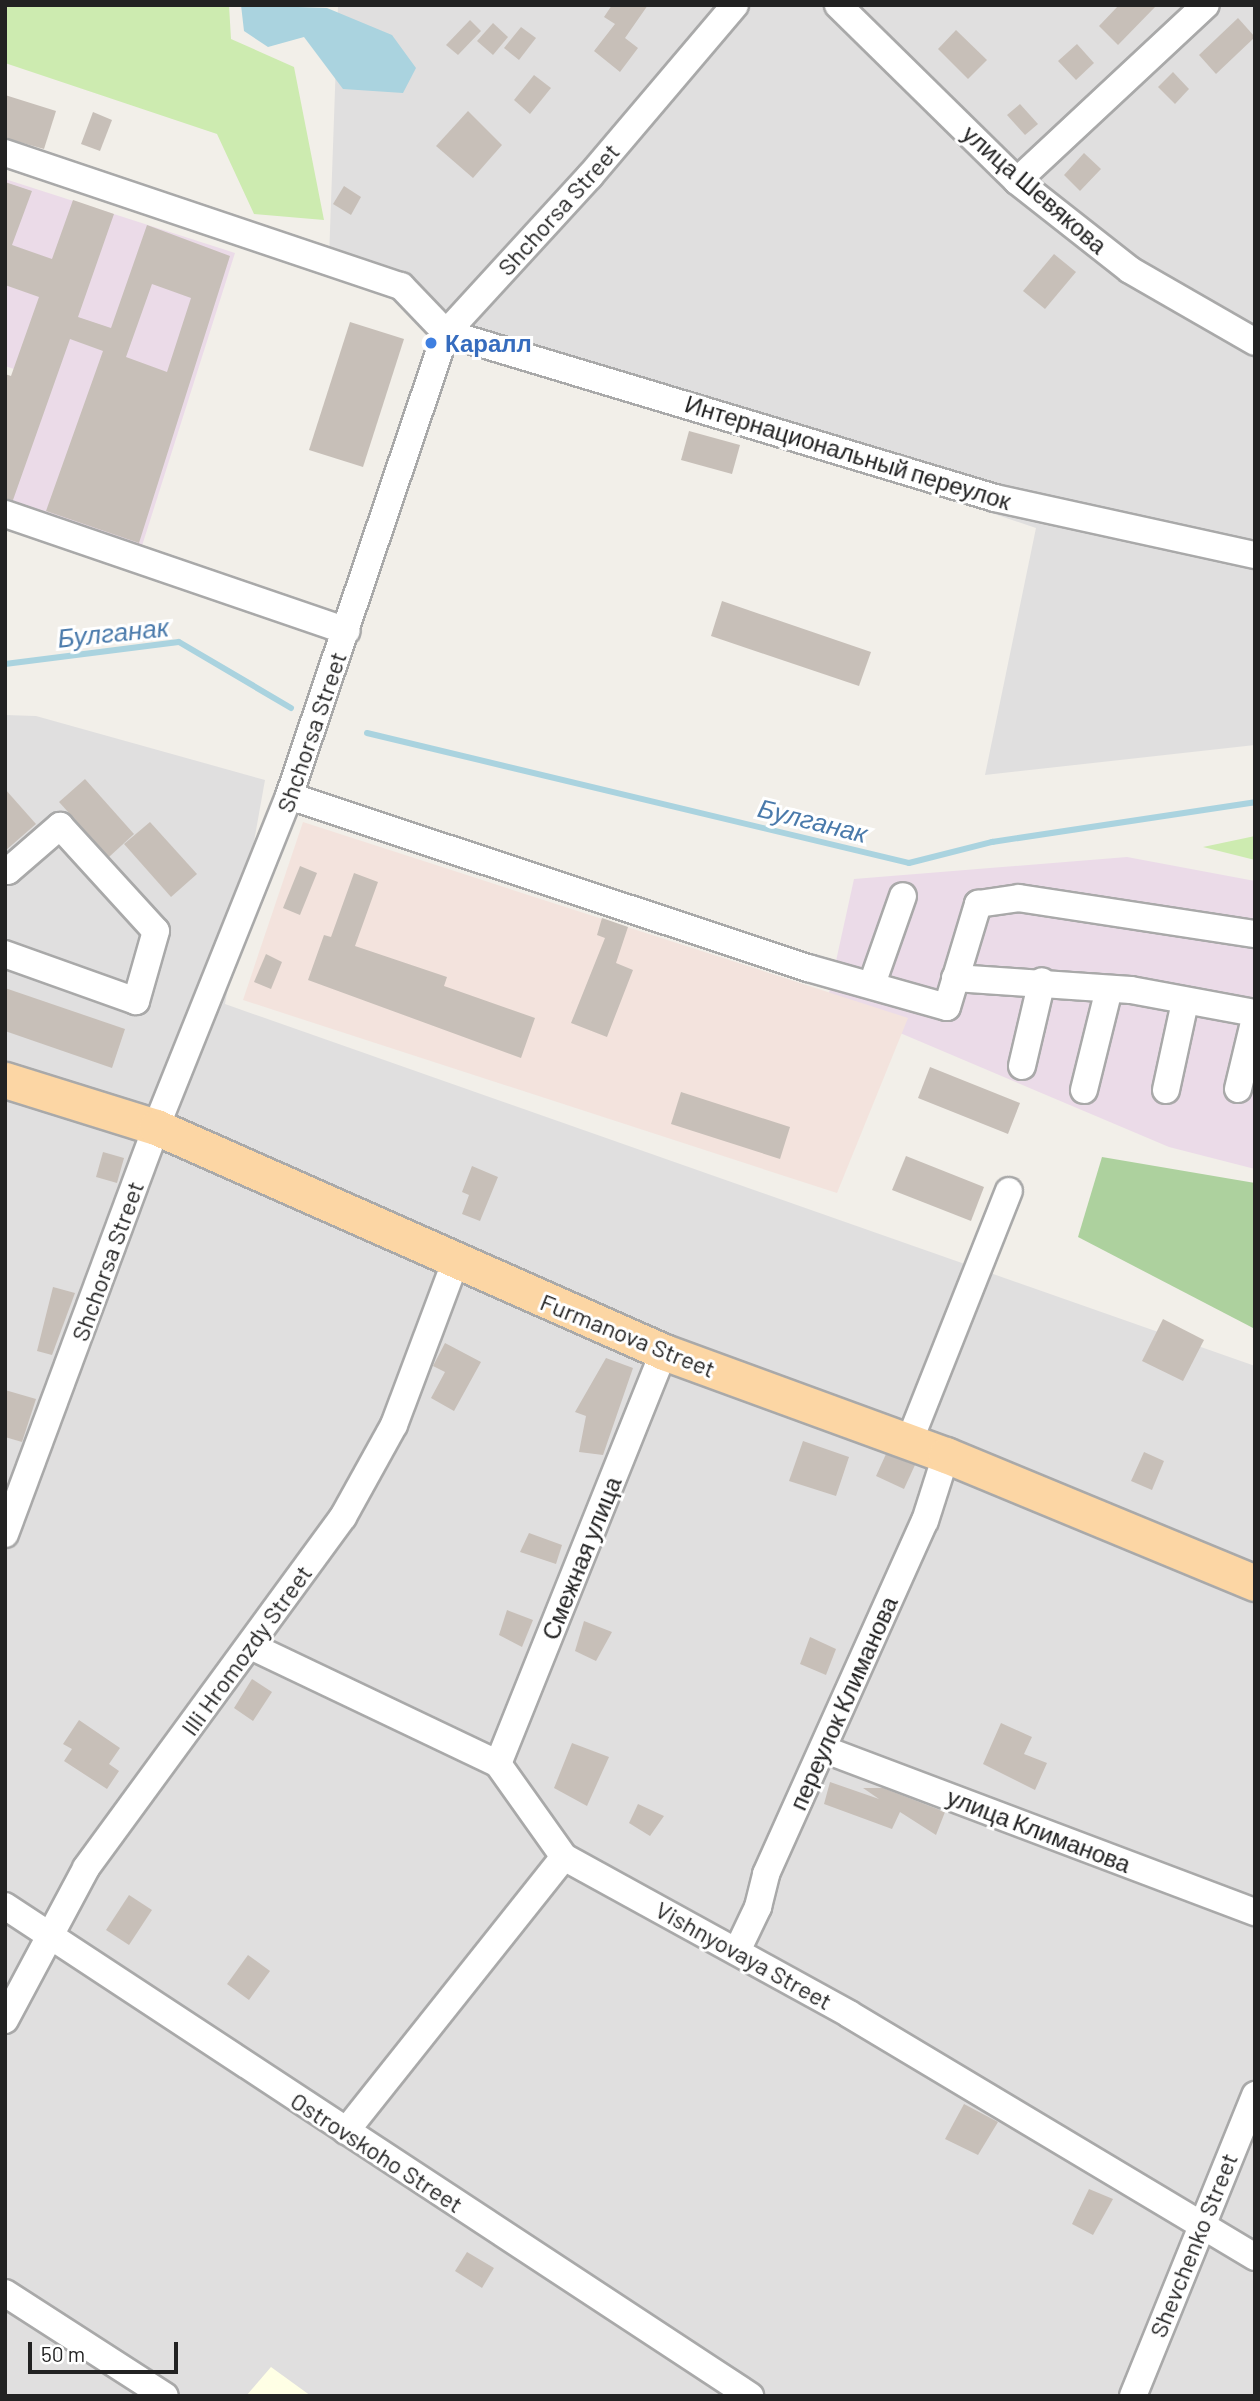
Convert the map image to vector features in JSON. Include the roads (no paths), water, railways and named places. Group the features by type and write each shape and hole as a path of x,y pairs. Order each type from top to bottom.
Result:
{"main road":[{"name":"Furmanova Street","path":"5,1080 156,1128 455,1263 664,1352 946,1455 1255,1583"}],"street":[{"name":"Shchorsa Street","path":"5,1534 156,1128 289,796 446,333 590,176 735,5"},
{"name":"улица Шевякова","path":"838,5 1017,181 1130,270 1255,342"},
{"path":"1017,181 1206,5"},
{"path":"5,153 401,286 446,333"},
{"name":"Интернациональный переулок","path":"446,333 995,498 1255,555"},
{"path":"5,514 346,631"},
{"path":"289,796 808,968 947,1007 978,904 1020,898 1255,934"},
{"path":"5,868 8,871 60,826 156,931 136,1001 5,954"},
{"path":"872,984 903,896"},
{"path":"956,978 1042,981 1109,989 1255,1016 1238,1089"},
{"path":"1022,1066 1042,981"},
{"path":"1084,1090 1109,989"},
{"path":"1166,1090 1185,1003"},
{"path":"909,1442 1009,1191"},
{"name":"Illi Hromozdy Street","path":"5,2020 47,1936 86,1868 343,1517 394,1425 455,1263"},
{"name":"Смежная улица","path":"498,1764 664,1352"},
{"name":"переулок Климанова","path":"738,1950 758,1907 766,1874 925,1521 946,1455"},
{"name":"Vishnyovaya Street","path":"251,1646 498,1764 564,1857 738,1950 1255,2257"},
{"name":"улица Климанова","path":"823,1749 1255,1912"},
{"path":"346,2130 564,1857"},
{"name":"Ostrovskoho Street","path":"5,1906 750,2396"},
{"name":"Shevchenko Street","path":"1133,2396 1200,2224 1255,2095"},
{"path":"5,2293 165,2396"}],"water":[{"path":"241,5 327,8 392,35 416,68 403,93 343,89 304,37 268,47 244,31"}],"waterway":[{"name":"Булганак","path":"5,664 179,642 291,708"},
{"name":"Булганак","path":"367,733 909,863 992,842 1255,802"}],"place":[{"name":"Каралл","path":"431,343"}]}
